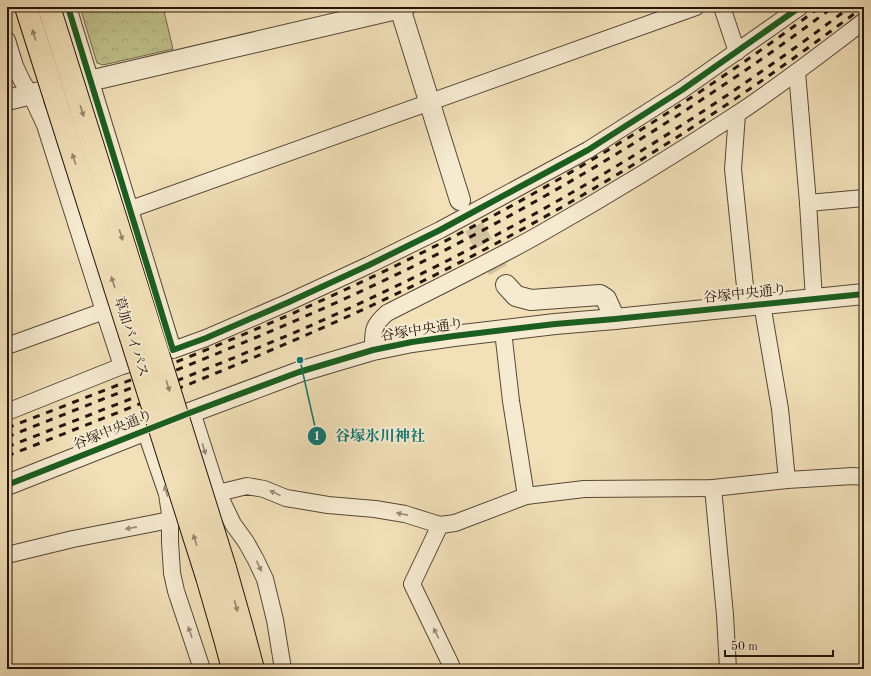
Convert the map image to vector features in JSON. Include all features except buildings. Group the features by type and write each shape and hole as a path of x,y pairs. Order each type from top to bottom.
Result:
{"highway":[{"path":"10,7 25,51 57,108"},
{"name":"草加バイパス","path":"26,7 142,371 216,573 242,628 253,669"},
{"name":"草加バイパス","path":"49,7 125,248 216,573 225,639 233,669"}],"street":[{"path":"68,7 173,350"},
{"path":"7,100 402,7 429,102 460,200"},
{"path":"131,209 696,7"},
{"path":"722,7 736,52"},
{"path":"7,412 122,366 206,338 290,302 440,230 588,150 682,90 800,7"},
{"path":"373,350 373,331 378,321 387,313 473,270 540,234 641,175 737,114 797,72 864,21"},
{"path":"7,40 15,66 45,125 122,366"},
{"path":"797,72 814,299"},
{"path":"737,114 733,169 754,305 780,409 787,480"},
{"path":"808,203 864,198"},
{"path":"506,285 516,296 532,300 600,295 606,299 616,319"},
{"name":"谷塚中央通り","path":"7,485 145,430 299,372 373,350 412,342 454,336 555,324 864,294"},
{"path":"7,346 104,311"},
{"path":"503,331 511,401 526,496"},
{"path":"192,412 218,493 233,524 246,542 265,579 275,620 283,669"},
{"path":"145,430 167,494 170,520 172,572 176,591 202,669"},
{"path":"218,493 247,486 264,489 286,498 406,514 440,524 460,522 526,496 584,489 713,488 787,480 853,476 864,477"},
{"path":"713,488 725,615 728,669"},
{"path":"7,555 72,539 170,520"},
{"path":"440,524 412,584 449,660 451,665 450,669"}],"green space":[{"path":"80,7 163,7 173,49 103,65 97,63"}],"tunnel":[{"path":"460,200 506,285"}],"railway":[{"path":"7,428 181,360 268,324 353,286 475,226 535,193 652,123 765,47 820,7"},
{"path":"7,437 266,333 368,288 457,244 535,202 648,134 750,67 833,7"},
{"path":"7,447 268,344 377,295 448,260 587,184 655,142 722,99 787,54 850,7"},
{"path":"7,456 250,359 347,317 456,264 517,232 636,163 751,88 863,7"}],"cycle path":[{"path":"68,7 173,350 206,338 369,265 440,230 588,150 682,90 800,7"},
{"path":"7,485 192,412 299,372 373,350 412,342 555,324 864,294"}],"place":[{"name":"谷塚氷川神社","path":"300,360"}]}
